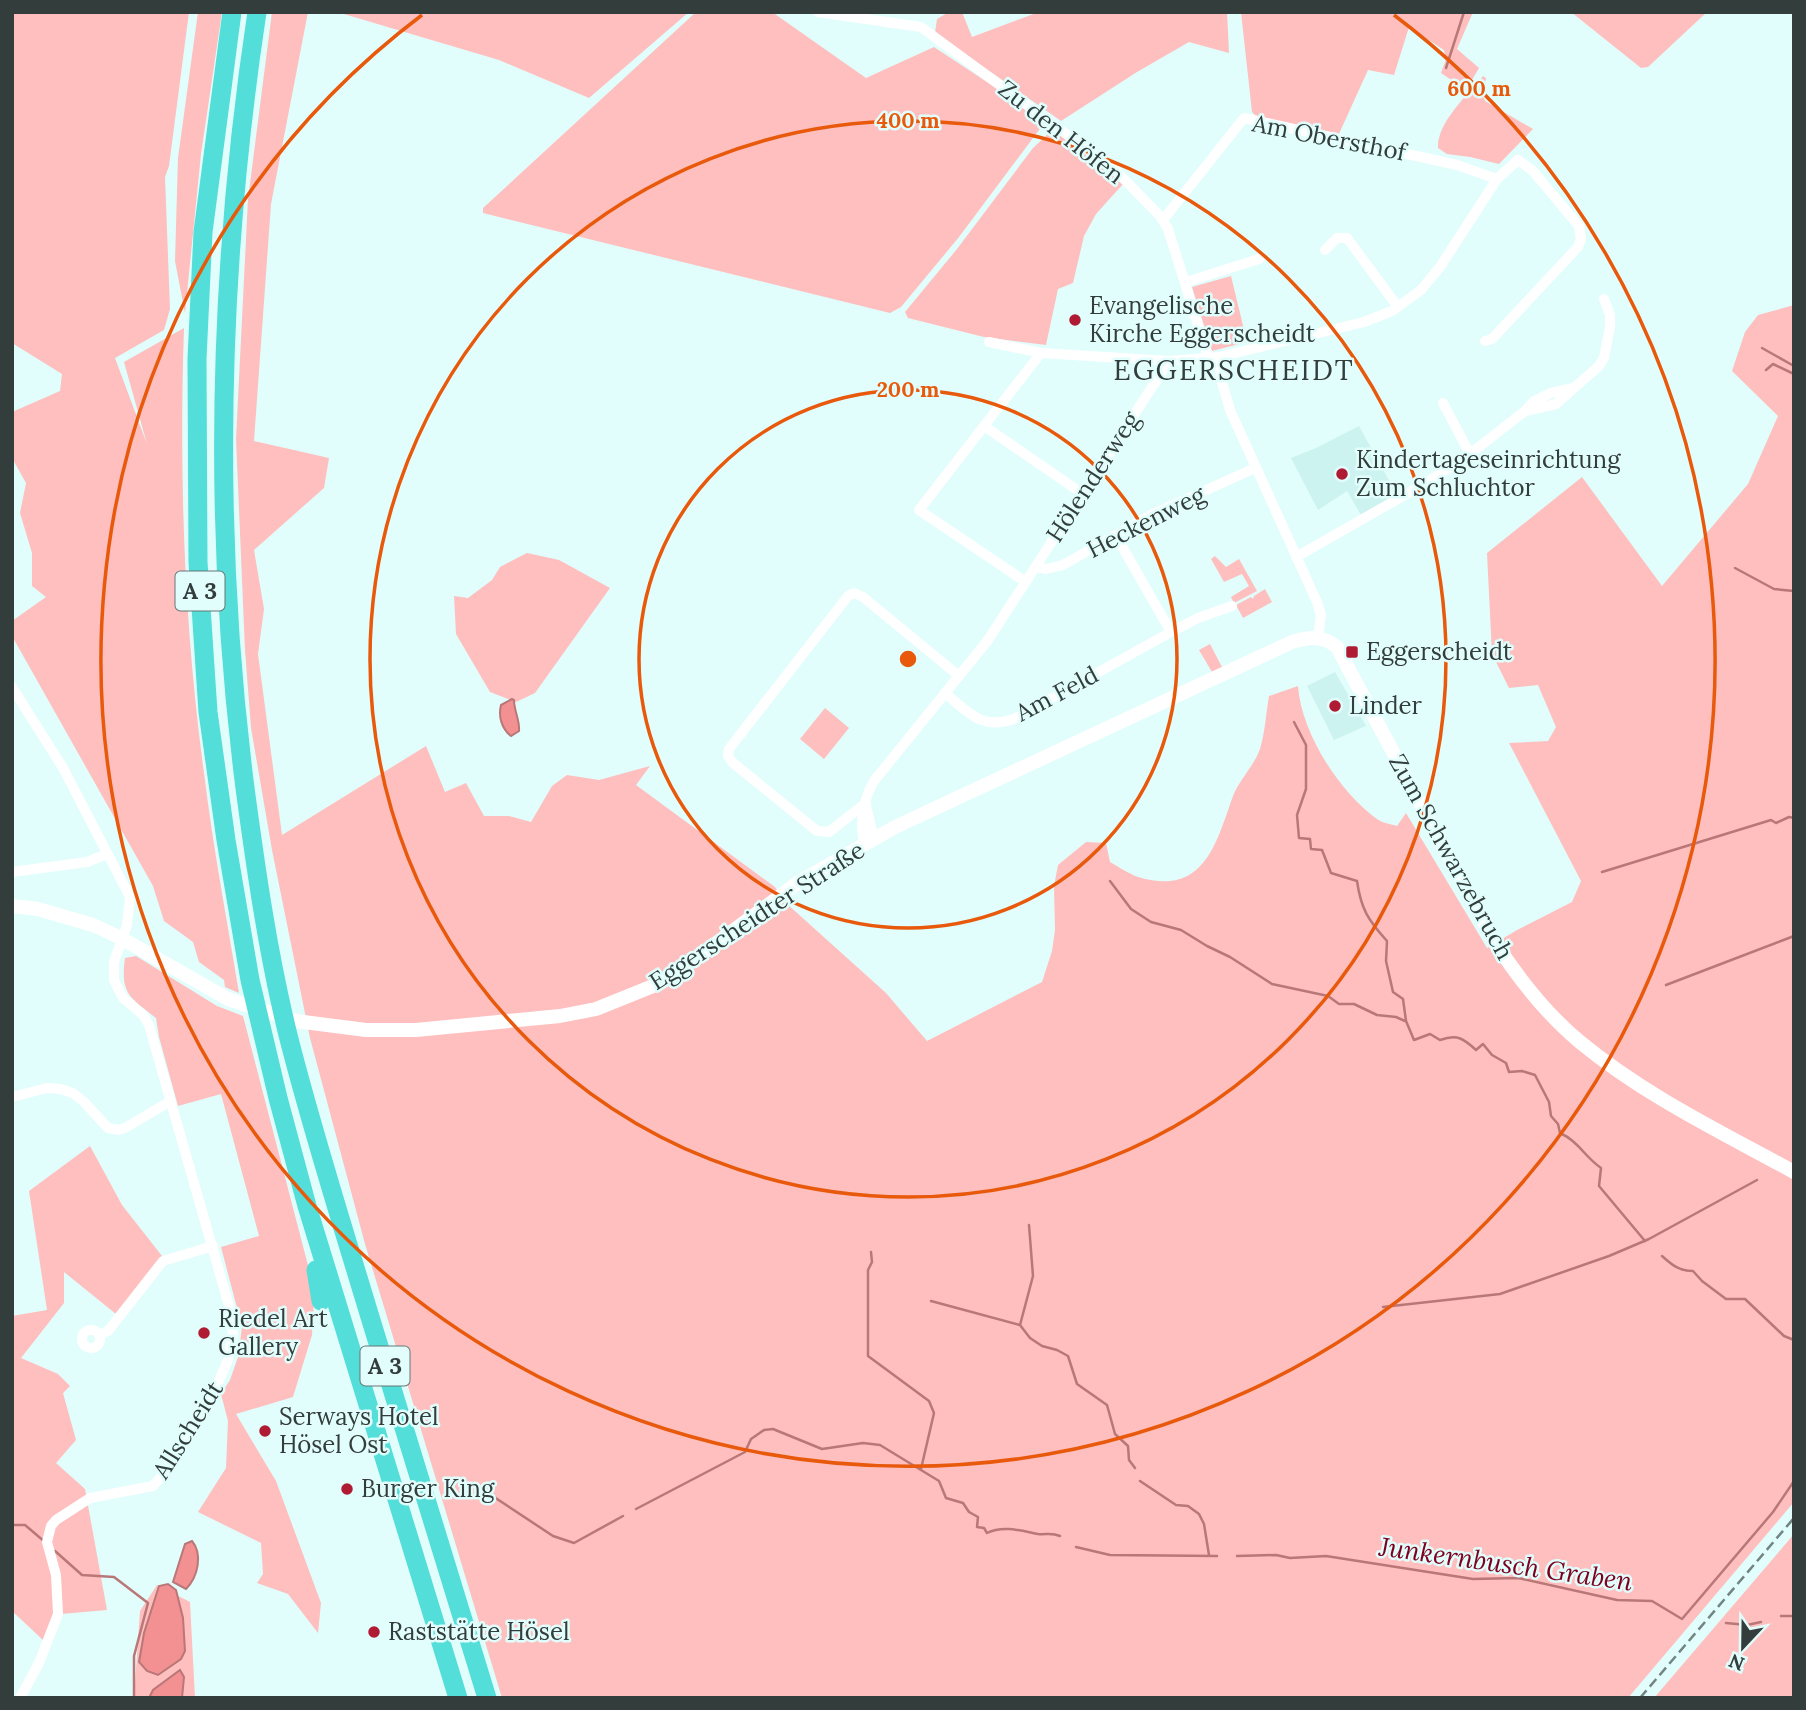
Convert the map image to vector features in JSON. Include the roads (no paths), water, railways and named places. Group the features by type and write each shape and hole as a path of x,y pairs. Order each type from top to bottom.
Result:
{"highway":[{"name":"A 3","path":"232,12 203,232 196,411 198,562 208,712 250,980 278,1098 307,1206 458,1698"},
{"name":"A 3","path":"257,12 230,227 222,432 225,563 234,695 251,837 291,1046 334,1199 486,1698"},
{"path":"307,1206 321,1301"}],"street":[{"name":"Zu den Höfen","path":"818,12 921,27 1115,170 1163,220 1213,357"},
{"name":"Am Obersthof","path":"1163,220 1244,118 1457,165 1497,179"},
{"path":"989,342 1041,353 1169,361 1213,357 1364,321 1398,307 1431,280 1497,179 1518,160 1533,171 1580,226 1581,239 1578,247 1492,339 1486,341"},
{"path":"1325,250 1337,238 1347,238 1398,307"},
{"path":"1185,282 1259,259"},
{"path":"1296,556 1388,506 1470,454 1534,401 1551,393 1573,388 1592,373 1604,358 1610,315 1604,299"},
{"path":"1027,582 919,510 1041,353"},
{"path":"1213,357 1230,410 1321,615 1318,638"},
{"name":"Hölenderweg","path":"869,841 861,822 874,781 988,640 1169,361"},
{"path":"1443,403 1470,454"},
{"path":"984,426 1083,494"},
{"name":"Heckenweg","path":"1036,567 1046,569 1063,565 1185,498 1255,468"},
{"path":"1116,536 1171,632"},
{"path":"866,803 829,832 817,831 732,762 728,756 729,749 848,596 854,593 863,597 959,676"},
{"name":"Am Feld","path":"945,693 979,721 1002,723 1014,719 1198,618 1232,606"},
{"name":"Eggerscheidter Straße","path":"12,906 38,909 93,925 228,999 275,1016 321,1026 366,1030 416,1030 560,1016 596,1009 657,984 799,882 869,841 1292,642 1304,638 1318,638"},
{"name":"Zum Schwarzebruch","path":"1318,638 1330,641 1337,647 1491,936 1519,977 1547,1010 1578,1041 1633,1081 1794,1172"},
{"name":"Allscheidt","path":"12,687 63,768 130,897 128,917 114,962 114,980 123,998 143,1015 149,1025 169,1102 213,1246 233,1332 228,1360 214,1392 165,1472 153,1486 90,1498 56,1520 47,1542 56,1575 58,1614 39,1663 20,1698"},
{"path":"12,872 87,862 107,854"},
{"path":"12,1097 47,1088 73,1093 108,1128 117,1130 169,1102"},
{"path":"99,1335 108,1331 163,1261 213,1246"}],"waterway":[{"path":"1446,68 1464,12"},
{"path":"1762,348 1794,366"},
{"path":"1766,370 1773,364 1794,374"},
{"path":"1735,568 1774,589 1794,591"},
{"path":"1294,722 1306,745 1306,789 1297,815 1299,838 1310,839 1311,849 1322,850 1331,873 1357,881 1366,914 1387,941 1386,961 1393,992 1403,999 1406,1021 1414,1040 1430,1034 1440,1040 1460,1038 1476,1050 1483,1044 1492,1055 1506,1063 1509,1072 1522,1071 1535,1075 1549,1102 1551,1116 1558,1124 1560,1133 1572,1140 1601,1168 1599,1186 1645,1241"},
{"path":"1602,872 1771,820 1776,823 1789,817 1794,818"},
{"path":"1110,881 1131,909 1151,922 1181,930 1272,984 1328,996 1339,1004 1354,1004 1377,1015 1405,1021"},
{"path":"1666,985 1794,936"},
{"path":"1383,1307 1500,1294 1649,1239 1757,1180"},
{"path":"1020,1325 1033,1276 1029,1225"},
{"path":"871,1252 872,1262 868,1270 868,1356 929,1401 934,1413 921,1469"},
{"path":"1662,1256 1676,1267 1693,1271 1726,1299 1745,1299 1784,1336 1794,1340"},
{"path":"931,1301 1020,1325 1030,1338 1042,1346 1068,1356 1077,1384 1107,1405 1115,1434 1128,1446 1129,1460 1135,1468"},
{"name":"Junkernbusch Graben","path":"636,1509 745,1452 751,1439 764,1430 773,1429 822,1449 863,1443 880,1445 939,1481 946,1498 963,1503 969,1512 978,1517 977,1527 984,1528 987,1533 1006,1529 1060,1536"},
{"path":"1140,1481 1176,1505 1188,1506 1199,1514 1204,1524 1209,1555"},
{"name":"Junkernbusch Graben","path":"1237,1556 1326,1556 1473,1579 1518,1578 1617,1600 1652,1601 1682,1619 1773,1512 1794,1481"},
{"name":"Junkernbusch Graben","path":"488,1493 553,1536 574,1543 623,1516"},
{"path":"12,1525 25,1525 45,1542"},
{"name":"Junkernbusch Graben","path":"1076,1547 1110,1555 1217,1556"},
{"path":"55,1551 82,1575 114,1577 148,1603 134,1656 134,1698"},
{"name":"Junkernbusch Graben","path":"1781,1616 1794,1616"},
{"name":"Junkernbusch Graben","path":"1726,1623 1747,1625 1761,1622"}],"railway":[{"path":"1640,1698 1794,1518"}],"place":[{"name":"Evangelische Kirche Eggerscheidt","path":"1075,320"},
{"name":"Kindertageseinrichtung Zum Schluchtor","path":"1342,474"},
{"name":"Eggerscheidt","path":"1352,652"},
{"name":"Linder","path":"1335,706"},
{"name":"Riedel Art Gallery","path":"204,1333"},
{"name":"Serways Hotel Hösel Ost","path":"265,1431"},
{"name":"Burger King","path":"347,1489"},
{"name":"Raststätte Hösel","path":"374,1632"}],"district":[{"name":"EGGERSCHEIDT","path":"1234,370"}]}
